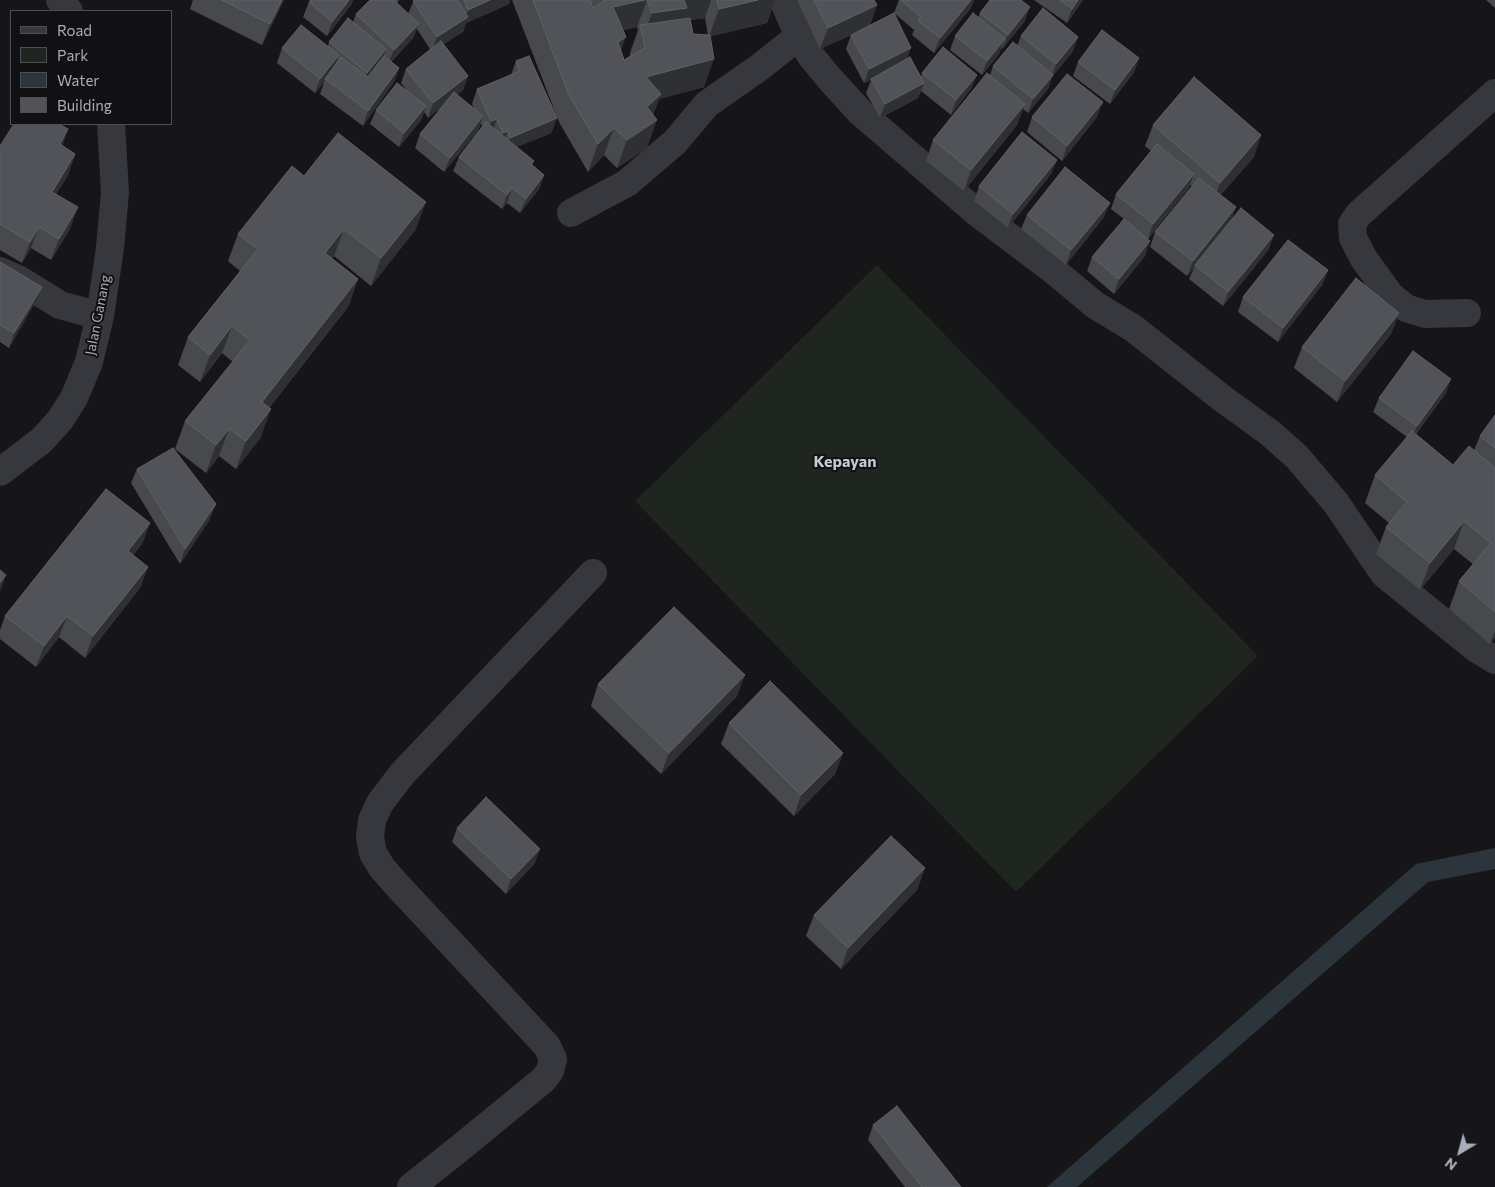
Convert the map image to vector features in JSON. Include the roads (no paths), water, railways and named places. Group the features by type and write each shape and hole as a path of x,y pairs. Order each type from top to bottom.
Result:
{"street":[{"path":"60,0 68,10"},
{"path":"784,0 799,36 811,56 861,113 975,211 1053,270 1095,305 1133,328 1223,399 1270,433 1297,457 1336,503 1384,574 1474,647 1495,660"},
{"path":"571,213 627,183 674,142 707,104 760,67 799,36"},
{"path":"1467,312 1425,314 1406,308 1390,295 1364,259 1353,238 1352,224 1359,214 1495,92"},
{"name":"Jalan Ganang","path":"0,472 42,440 60,420 74,398 89,362 100,316 110,248 115,192 111,125"},
{"path":"0,271 18,279 60,305 100,316"},
{"path":"411,1187 543,1080 550,1071 553,1059 547,1046 382,868 372,853 370,837 372,820 380,802 402,774 592,573"}],"water":[{"path":"1495,848 1495,869 1428,882 1077,1187 1047,1187 1416,864"}],"district":[{"name":"Kepayan","path":"845,462"}]}
